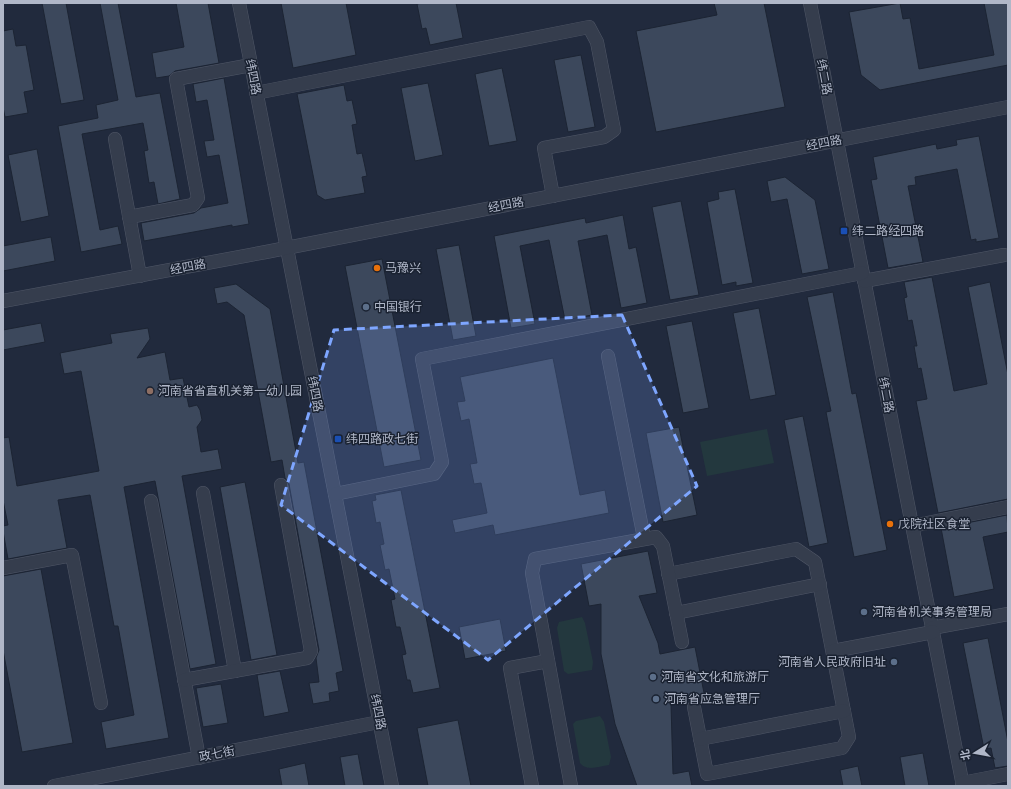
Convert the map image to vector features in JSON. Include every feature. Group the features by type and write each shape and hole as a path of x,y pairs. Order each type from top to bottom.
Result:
{"street":[{"name":"纬四路","path":"239,3 392,786"},
{"name":"纬二路","path":"810,3 962,784"},
{"path":"256,93 589,26 597,42 614,130 604,137 544,148 553,196"},
{"path":"129,217 193,205 198,198 176,79 251,65"},
{"name":"经四路","path":"3,301 287,248 1008,107"},
{"path":"114,139 140,276"},
{"path":"335,494 434,474 442,462 422,359 863,277 1004,255"},
{"path":"608,356 644,538"},
{"path":"184,680 307,658 311,651 281,485"},
{"path":"203,493 235,671"},
{"path":"151,501 198,758"},
{"path":"912,526 1008,507"},
{"path":"571,786 532,573 535,559 656,537 663,546 682,642"},
{"path":"668,574 796,549 815,562 849,737 842,748 707,774 694,707"},
{"path":"3,568 72,555 101,702"},
{"path":"676,613 820,584"},
{"path":"833,652 1008,614"},
{"path":"532,786 510,668 548,661"},
{"path":"700,739 844,711"},
{"name":"政七街","path":"54,786 379,722"},
{"path":"962,784 1008,774"}],"highlighted area":[{"path":"622,315 697,486 488,660 281,505 334,330"}],"green space":[{"path":"767,429 774,463 707,476 700,442"},
{"path":"582,617 585,623 593,662 592,670 568,674 564,671 557,628 559,622"},
{"path":"600,716 604,722 611,757 609,765 590,768 583,766 580,763 573,724 576,721"}],"building":[{"path":"42,3 66,3 84,100 61,104"},
{"path":"100,3 118,3 136,97 160,93 180,199 158,204 154,182 149,183 144,151 148,150 143,123 82,134 100,230 118,226 122,244 81,252 58,126 98,118 96,105 118,100"},
{"path":"176,3 208,3 219,63 175,71 169,76 156,78 152,53 184,47"},
{"path":"281,3 346,3 356,55 293,68"},
{"path":"456,3 463,38 430,45 426,28 422,29 417,4"},
{"path":"714,3 764,3 785,107 656,132 636,31 717,15"},
{"path":"900,3 903,19 910,18 919,69 994,55 984,3 1008,3 1008,65 880,90 861,75 849,12"},
{"path":"13,29 16,46 26,45 34,90 24,92 28,113 5,117 3,107 3,31"},
{"path":"581,55 595,127 568,132 554,60"},
{"path":"502,68 517,141 489,146 475,74"},
{"path":"224,78 249,224 232,227 232,225 144,241 141,223 194,213 201,208 228,203 219,155 207,157 204,141 214,140 207,100 196,102 193,84"},
{"path":"428,83 443,155 415,161 401,88"},
{"path":"344,85 347,101 352,100 357,124 352,125 357,154 362,153 367,176 362,177 365,193 325,200 317,195 297,94"},
{"path":"979,136 999,238 976,242 976,239 971,240 957,169 915,177 916,185 908,186 923,262 888,268 871,180 877,179 873,157 936,144 937,149 957,145 956,140"},
{"path":"37,149 49,216 21,222 8,155"},
{"path":"785,177 815,200 829,269 802,274 787,199 771,202 767,181"},
{"path":"735,189 753,283 736,286 736,282 722,285 707,202 719,199 718,192"},
{"path":"681,201 699,295 670,300 652,207"},
{"path":"623,215 629,249 636,247 647,303 621,308 607,235 578,241 592,315 565,320 549,240 520,246 535,324 511,328 494,236 585,218 586,223"},
{"path":"51,237 55,261 3,271 3,246"},
{"path":"459,245 476,336 453,340 436,249"},
{"path":"382,259 421,460 384,467 345,266"},
{"path":"932,277 954,391 987,384 968,287 990,282 1008,375 1008,499 938,513 916,401 927,399 921,368 918,369 914,346 917,346 912,320 908,321 904,298 907,297 904,282"},
{"path":"236,284 270,309 298,463 304,462 343,671 336,673 339,691 329,693 330,701 313,704 309,683 319,682 316,658 319,650 289,484 285,478 282,460 271,462 244,315 227,302 217,304 214,288"},
{"path":"833,292 852,394 856,393 887,550 854,557 826,412 831,411 807,297"},
{"path":"759,308 776,395 750,400 733,313"},
{"path":"692,321 709,408 683,413 666,326"},
{"path":"41,323 45,342 3,350 3,330"},
{"path":"148,328 150,339 137,358 165,352 170,380 183,378 189,407 197,405 200,410 202,420 197,427 201,452 218,449 222,469 182,476 216,664 190,669 155,481 124,487 169,738 106,749 101,722 134,715 118,626 114,626 90,495 58,500 67,548 8,559 3,531 3,526 8,525 3,500 3,438 9,437 17,486 99,471 81,371 64,374 60,353 112,343 110,334"},
{"path":"553,358 580,495 605,490 609,513 495,535 493,525 455,533 452,520 487,513 481,483 474,484 470,464 477,463 469,419 461,421 457,402 465,401 460,377"},
{"path":"803,416 828,543 809,547 784,420"},
{"path":"679,427 697,515 663,522 646,433"},
{"path":"245,482 277,655 251,660 220,487"},
{"path":"401,490 440,688 413,693 410,680 407,680 402,655 406,654 400,627 396,627 391,600 395,599 389,569 385,570 380,545 384,544 380,522 376,523 372,501 376,500 375,495"},
{"path":"1007,515 1008,532 983,537 994,589 954,597 941,528"},
{"path":"648,551 657,593 639,596 658,643 660,654 695,647 705,698 671,704 673,774 689,771 692,786 637,786 615,724 601,654 601,604 589,606 581,564"},
{"path":"41,569 73,743 22,752 3,650 3,576"},
{"path":"500,619 506,651 465,659 459,627"},
{"path":"988,638 1008,742 1008,766 995,768 991,748 984,749 963,643"},
{"path":"280,671 289,712 264,717 257,675"},
{"path":"221,684 228,723 203,727 196,688"},
{"path":"458,720 471,786 428,786 417,728"},
{"path":"923,753 929,786 905,786 900,757"},
{"path":"358,754 364,786 345,786 340,757"},
{"path":"305,763 309,786 282,786 279,769"},
{"path":"858,766 862,786 843,786 840,770"}],"place":[{"name":"纬二路经四路","path":"844,231"},
{"name":"马豫兴","path":"377,268"},
{"name":"中国银行","path":"366,307"},
{"name":"河南省省直机关第一幼儿园","path":"150,391"},
{"name":"纬四路政七街","path":"338,439"},
{"name":"戊院社区食堂","path":"890,524"},
{"name":"河南省机关事务管理局","path":"864,612"},
{"name":"河南省人民政府旧址","path":"894,662"},
{"name":"河南省文化和旅游厅","path":"653,677"},
{"name":"河南省应急管理厅","path":"656,699"}]}
